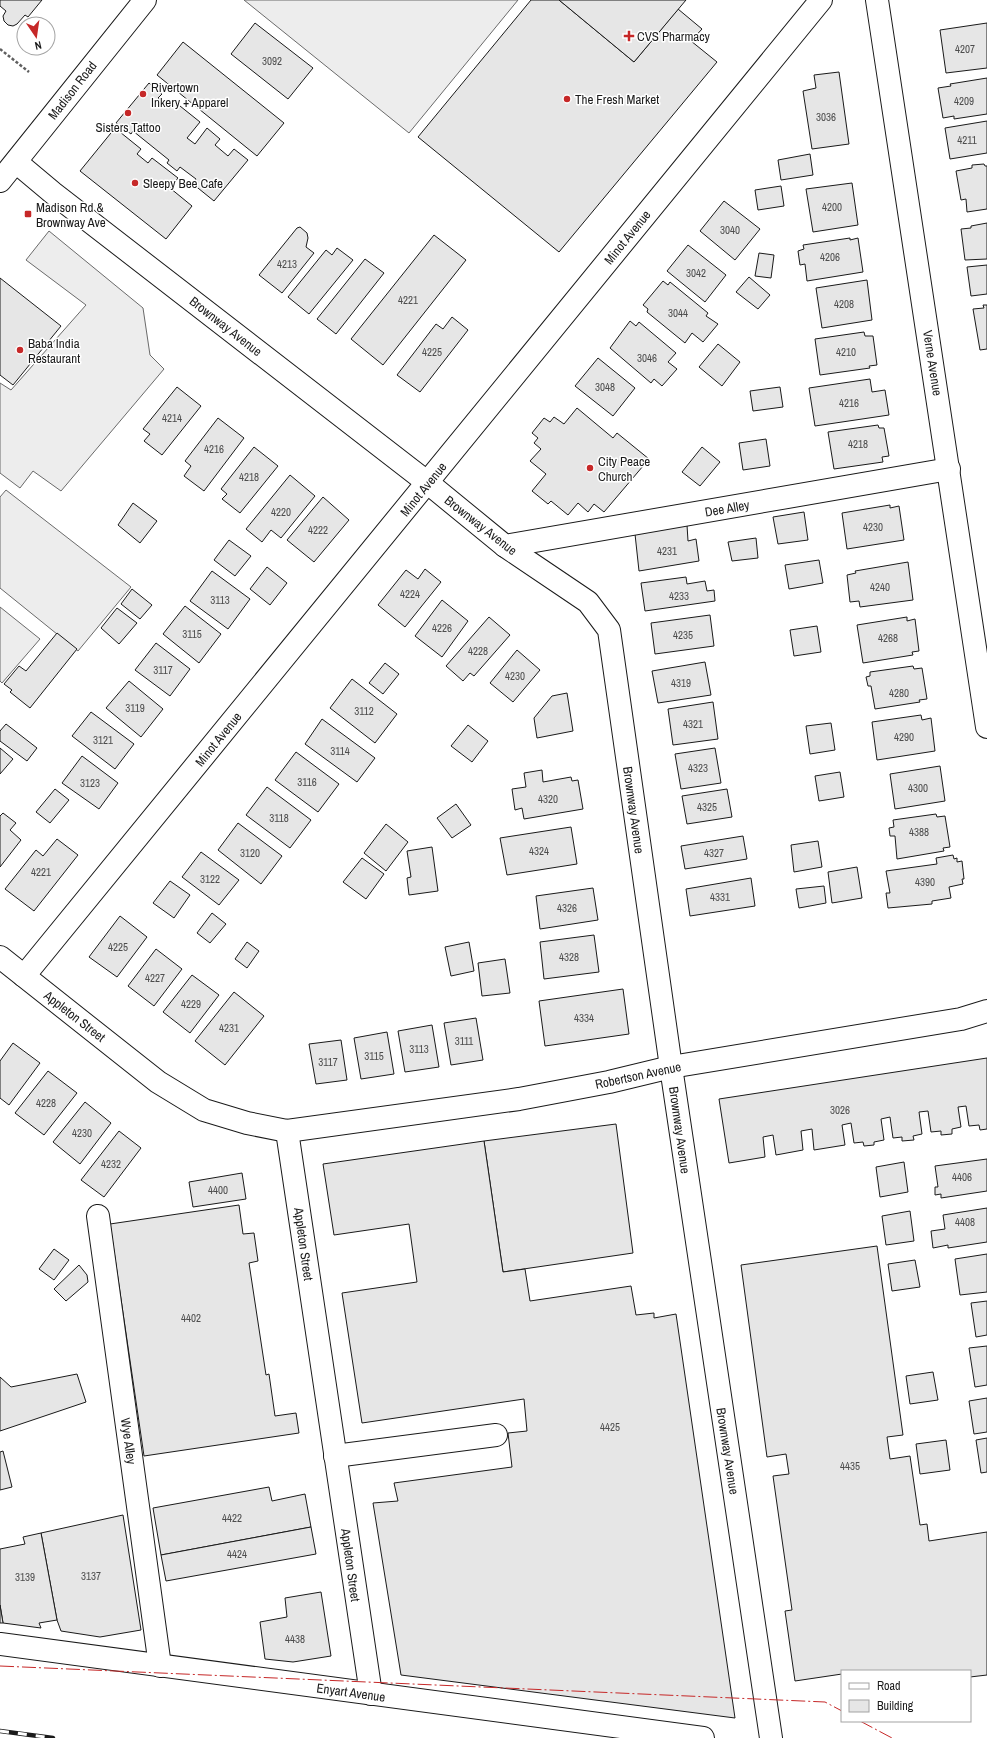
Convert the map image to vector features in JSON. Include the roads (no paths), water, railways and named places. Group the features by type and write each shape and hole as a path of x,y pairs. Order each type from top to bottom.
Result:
{"street":[{"name":"Madison Road","path":"0,181 145,0"},
{"name":"Minot Avenue","path":"24,976 428,483 820,0"},
{"name":"Verne Avenue","path":"877,0 987,727"},
{"name":"Brownway Avenue","path":"16,162 428,483 505,546 588,602 609,630 671,1067 771,1738"},
{"name":"Dee Alley","path":"505,546 949,469"},
{"name":"Appleton Street","path":"0,958 158,1082 204,1110 247,1123 287,1131 370,1694"},
{"name":"Robertson Avenue","path":"287,1131 519,1099 609,1082 671,1067 961,1019 987,1011"},
{"name":"Wye Alley","path":"98,1216 160,1666"},
{"path":"335,1456 496,1435"},
{"name":"Enyart Avenue","path":"0,1644 703,1738"}],"railway":[{"path":"0,1731 53,1738"}],"place":[{"name":"CVS Pharmacy","path":"629,36"},
{"name":"Rivertown Inkery + Apparel","path":"143,94"},
{"name":"The Fresh Market","path":"567,99"},
{"name":"Sisters Tattoo","path":"128,113"},
{"name":"Sleepy Bee Cafe","path":"135,183"},
{"name":"Madison Rd & Brownway Ave","path":"28,214"},
{"name":"Baba India Restaurant","path":"20,350"},
{"name":"City Peace Church","path":"590,468"}]}
